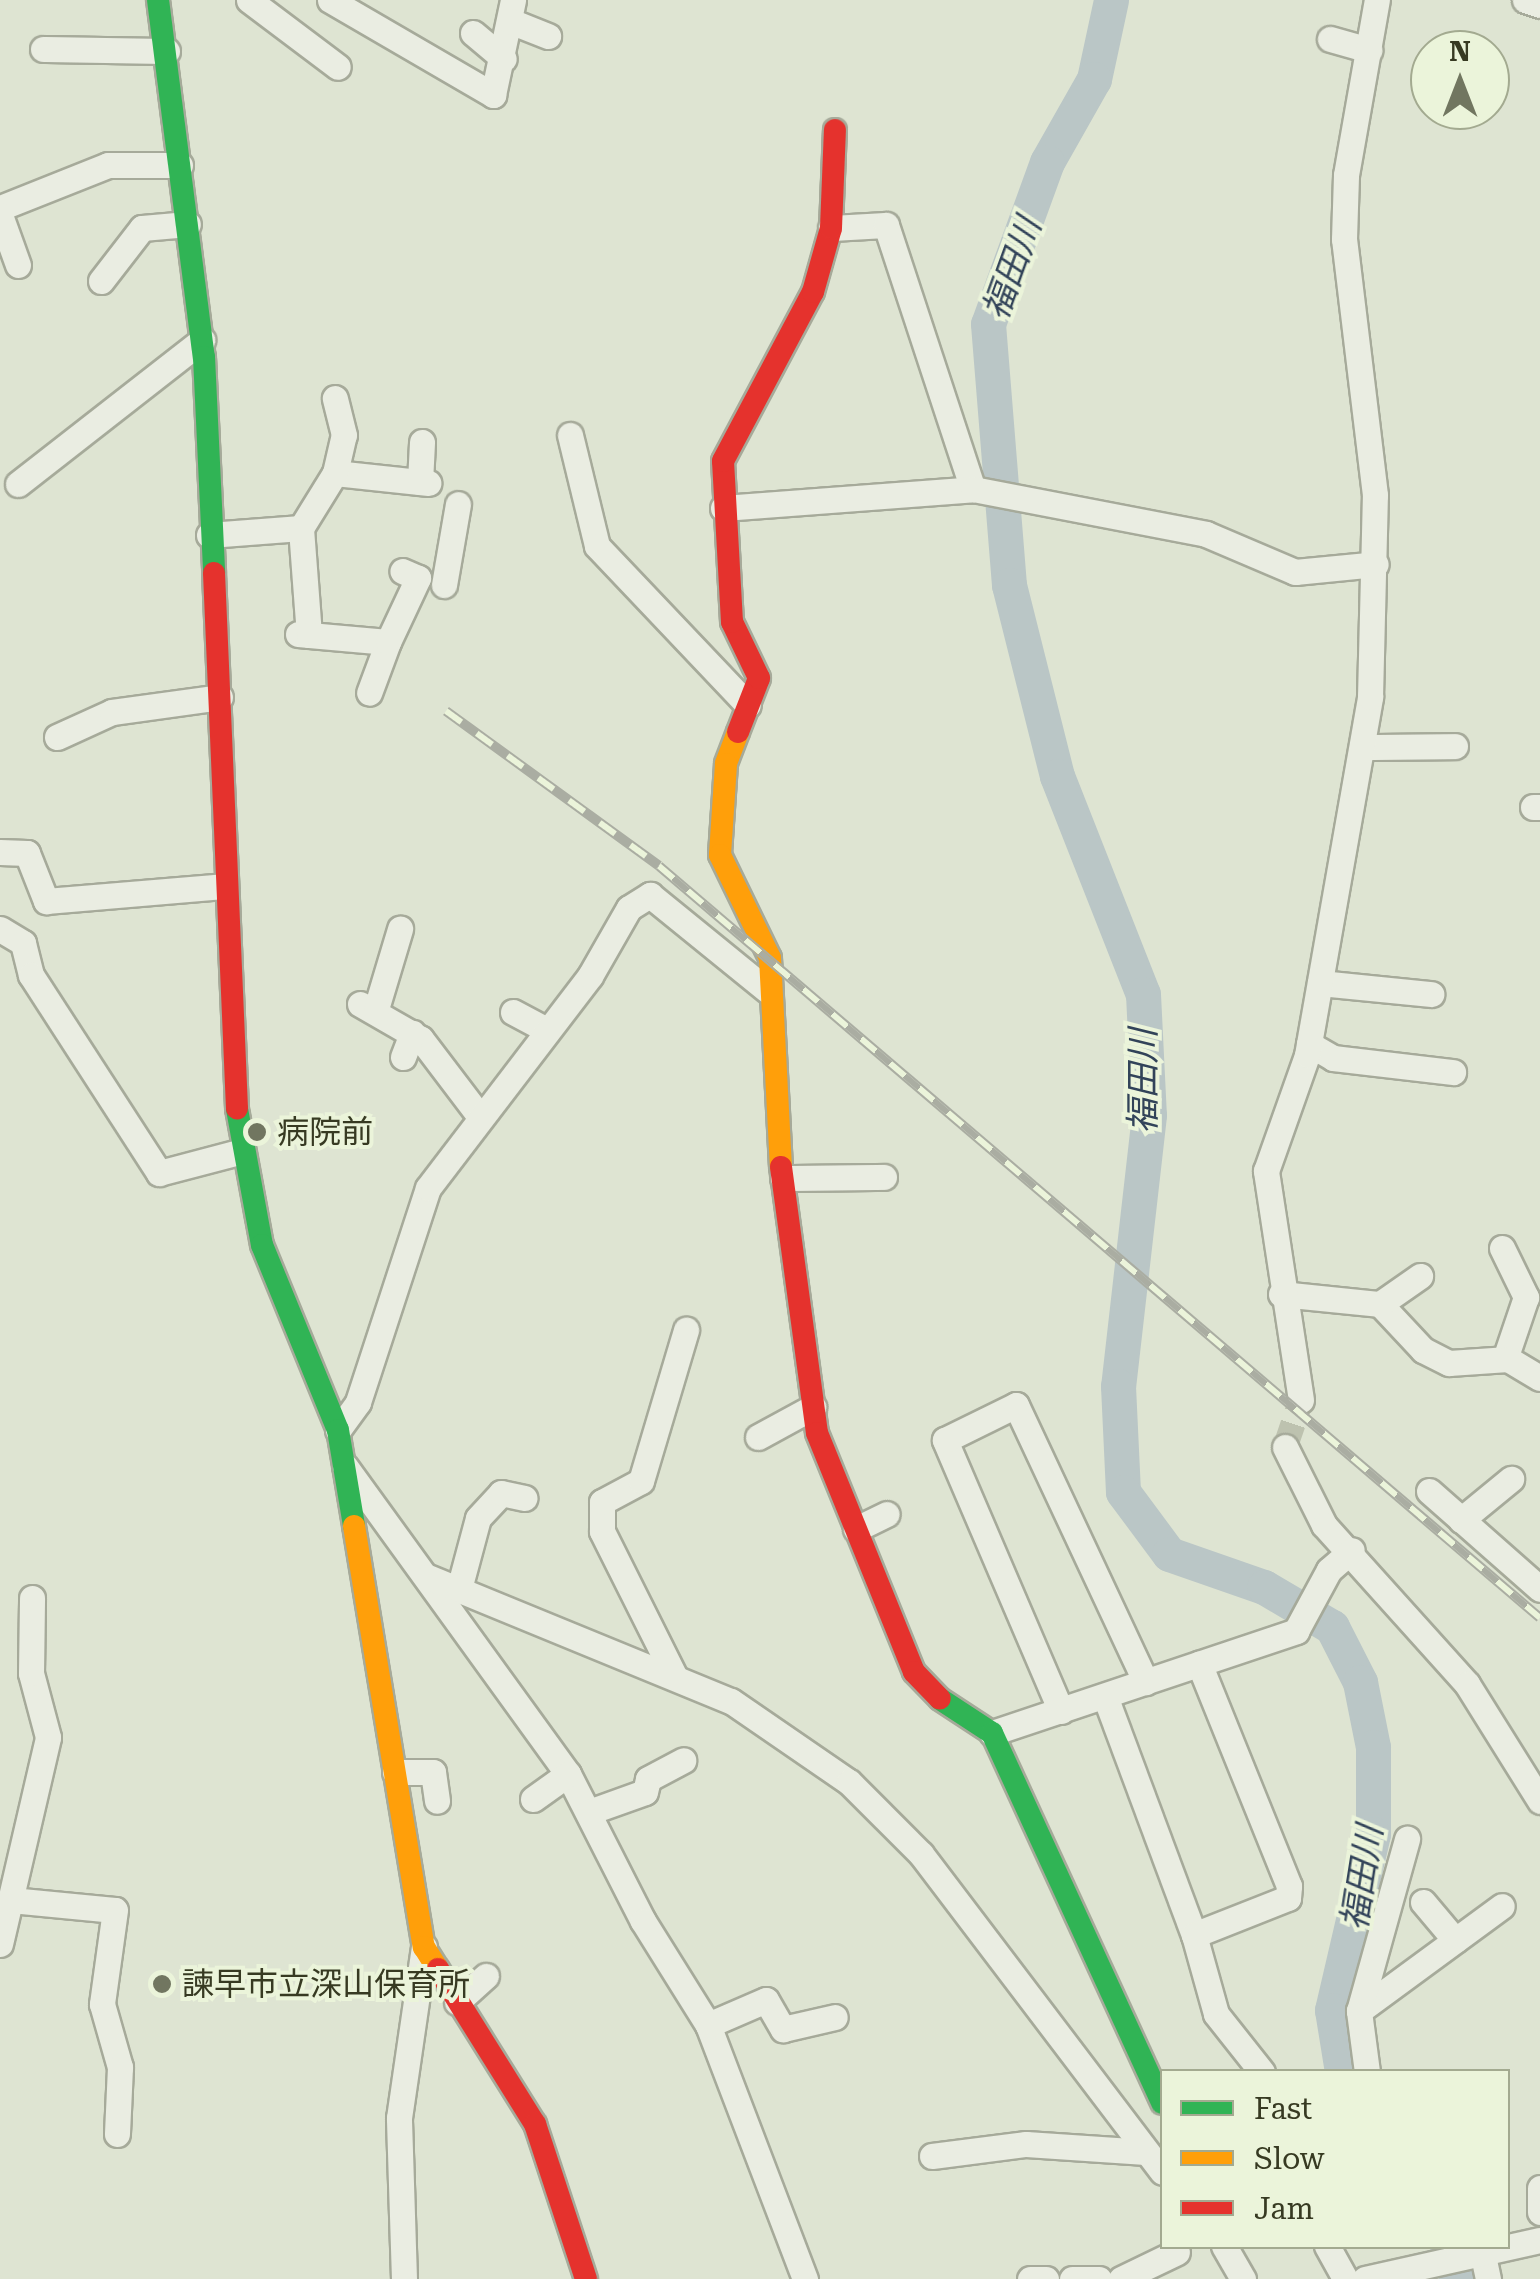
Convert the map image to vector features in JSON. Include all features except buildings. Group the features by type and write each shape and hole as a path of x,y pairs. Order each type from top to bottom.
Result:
{"street":[{"path":"158,0 202,340 239,1152 262,1245 338,1430 424,1947 399,2118 404,2279"},
{"path":"249,0 338,67"},
{"path":"330,0 493,95 504,60 511,10 548,36"},
{"path":"1301,1400 1266,1171 1308,1044 1364,747 1376,564 1344,239 1378,0"},
{"path":"1525,0 1540,5"},
{"path":"473,33 504,60"},
{"path":"1330,39 1369,50"},
{"path":"43,49 167,51"},
{"path":"834,130 831,228 813,292 723,461 732,622 759,678 716,820 720,855 770,958 768,991 783,1178 814,1406 856,1528 914,1672 945,1705 992,1732 1160,2100"},
{"path":"0,208 108,164 180,164"},
{"path":"0,216 18,265"},
{"path":"101,281 142,228 188,224"},
{"path":"831,228 886,225 973,488"},
{"path":"18,484 202,340"},
{"path":"335,398 344,436 335,473 301,528 304,635 388,642"},
{"path":"570,435 598,546 748,705"},
{"path":"335,473 424,482 422,442"},
{"path":"723,508 973,488 1206,534 1295,572 1376,564"},
{"path":"369,693 410,575 448,586 458,504"},
{"path":"209,535 301,528"},
{"path":"56,737 112,712 220,697"},
{"path":"1364,747 1455,746"},
{"path":"0,852 27,853 46,900 224,886"},
{"path":"338,1430 358,1402 418,1210 543,1028 590,976 629,908 650,895 768,991"},
{"path":"0,929 23,942 31,975 159,1174 239,1152"},
{"path":"400,930 368,1006 481,1118"},
{"path":"1320,983 1431,994"},
{"path":"512,1012 543,1028"},
{"path":"1308,1044 1333,1058 1452,1072"},
{"path":"783,1178 884,1177"},
{"path":"1502,1248 1526,1298 1505,1359"},
{"path":"1282,1294 1380,1304 1420,1276"},
{"path":"1380,1304 1423,1350 1450,1362 1505,1359 1540,1378"},
{"path":"674,1675 602,1531 602,1502 641,1481 686,1330"},
{"path":"1061,1712 946,1440 1016,1405 1146,1682"},
{"path":"758,1436 814,1406"},
{"path":"1285,1447 1324,1524 1352,1550 1467,1684 1540,1802"},
{"path":"345,1466 568,1774 708,2024 804,2279"},
{"path":"459,1589 478,1518 501,1493 518,1497 502,1468"},
{"path":"1461,1520 1511,1478"},
{"path":"1429,1491 1540,1589"},
{"path":"856,1528 887,1514"},
{"path":"992,1732 1296,1632 1329,1570 1352,1550"},
{"path":"428,1577 730,1701 890,1816 1154,2162"},
{"path":"0,1944 48,1736 32,1673 32,1598"},
{"path":"1194,1935 1288,1898 1289,1886 1199,1664"},
{"path":"1105,1696 1194,1935 1216,2014 1260,2069"},
{"path":"589,1812 646,1792 648,1779 683,1760"},
{"path":"395,1772 433,1772 437,1801"},
{"path":"533,1799 568,1774"},
{"path":"1367,2069 1359,2011 1407,1839"},
{"path":"11,1900 116,1910 102,2004 120,2067 116,2134"},
{"path":"1423,1902 1455,1940"},
{"path":"1359,2011 1502,1906"},
{"path":"424,1947 536,2127 586,2279"},
{"path":"457,2002 486,1976"},
{"path":"708,2024 766,2000 783,2030 834,2016"},
{"path":"932,2156 1026,2144 1154,2162"},
{"path":"1540,2188 1540,2212"},
{"path":"1510,2245 1540,2240"},
{"path":"1226,2249 1243,2279"},
{"path":"1329,2249 1345,2279"},
{"path":"1365,2279 1483,2250 1488,2279"},
{"path":"1121,2279 1182,2254"},
{"path":"1030,2279 1046,2279"},
{"path":"1072,2279 1099,2279"}],"waterway":[{"name":"福田川","path":"1111,0 1094,79 1047,162 988,324 1009,585 1057,776 1143,994 1149,1115 1118,1386 1123,1492 1169,1554 1264,1587 1332,1627 1360,1682 1373,1747 1373,1834 1332,2010 1342,2069"},
{"name":"福田川","path":"1448,2249 1457,2279"}],"tunnel":[{"path":"1285,1447 1301,1400"}],"railway":[{"path":"446,711 659,866 1540,1618"}],"traffic: fast":[{"path":"158,0 204,357 214,573"},
{"path":"237,1109 262,1245 338,1430 354,1526"},
{"path":"940,1699 992,1733 1160,2099"}],"traffic: slow":[{"path":"738,732 726,764 720,855 770,958 781,1167"},
{"path":"354,1526 424,1947 438,1969"}],"traffic: jam":[{"path":"738,732 759,678 732,622 723,461 813,292 831,228 835,130"},
{"path":"214,573 237,1109"},
{"path":"781,1167 817,1433 914,1672 940,1699"},
{"path":"438,1969 535,2124 586,2279"}],"place":[{"name":"病院前","path":"257,1132"},
{"name":"諫早市立深山保育所","path":"162,1984"}]}
